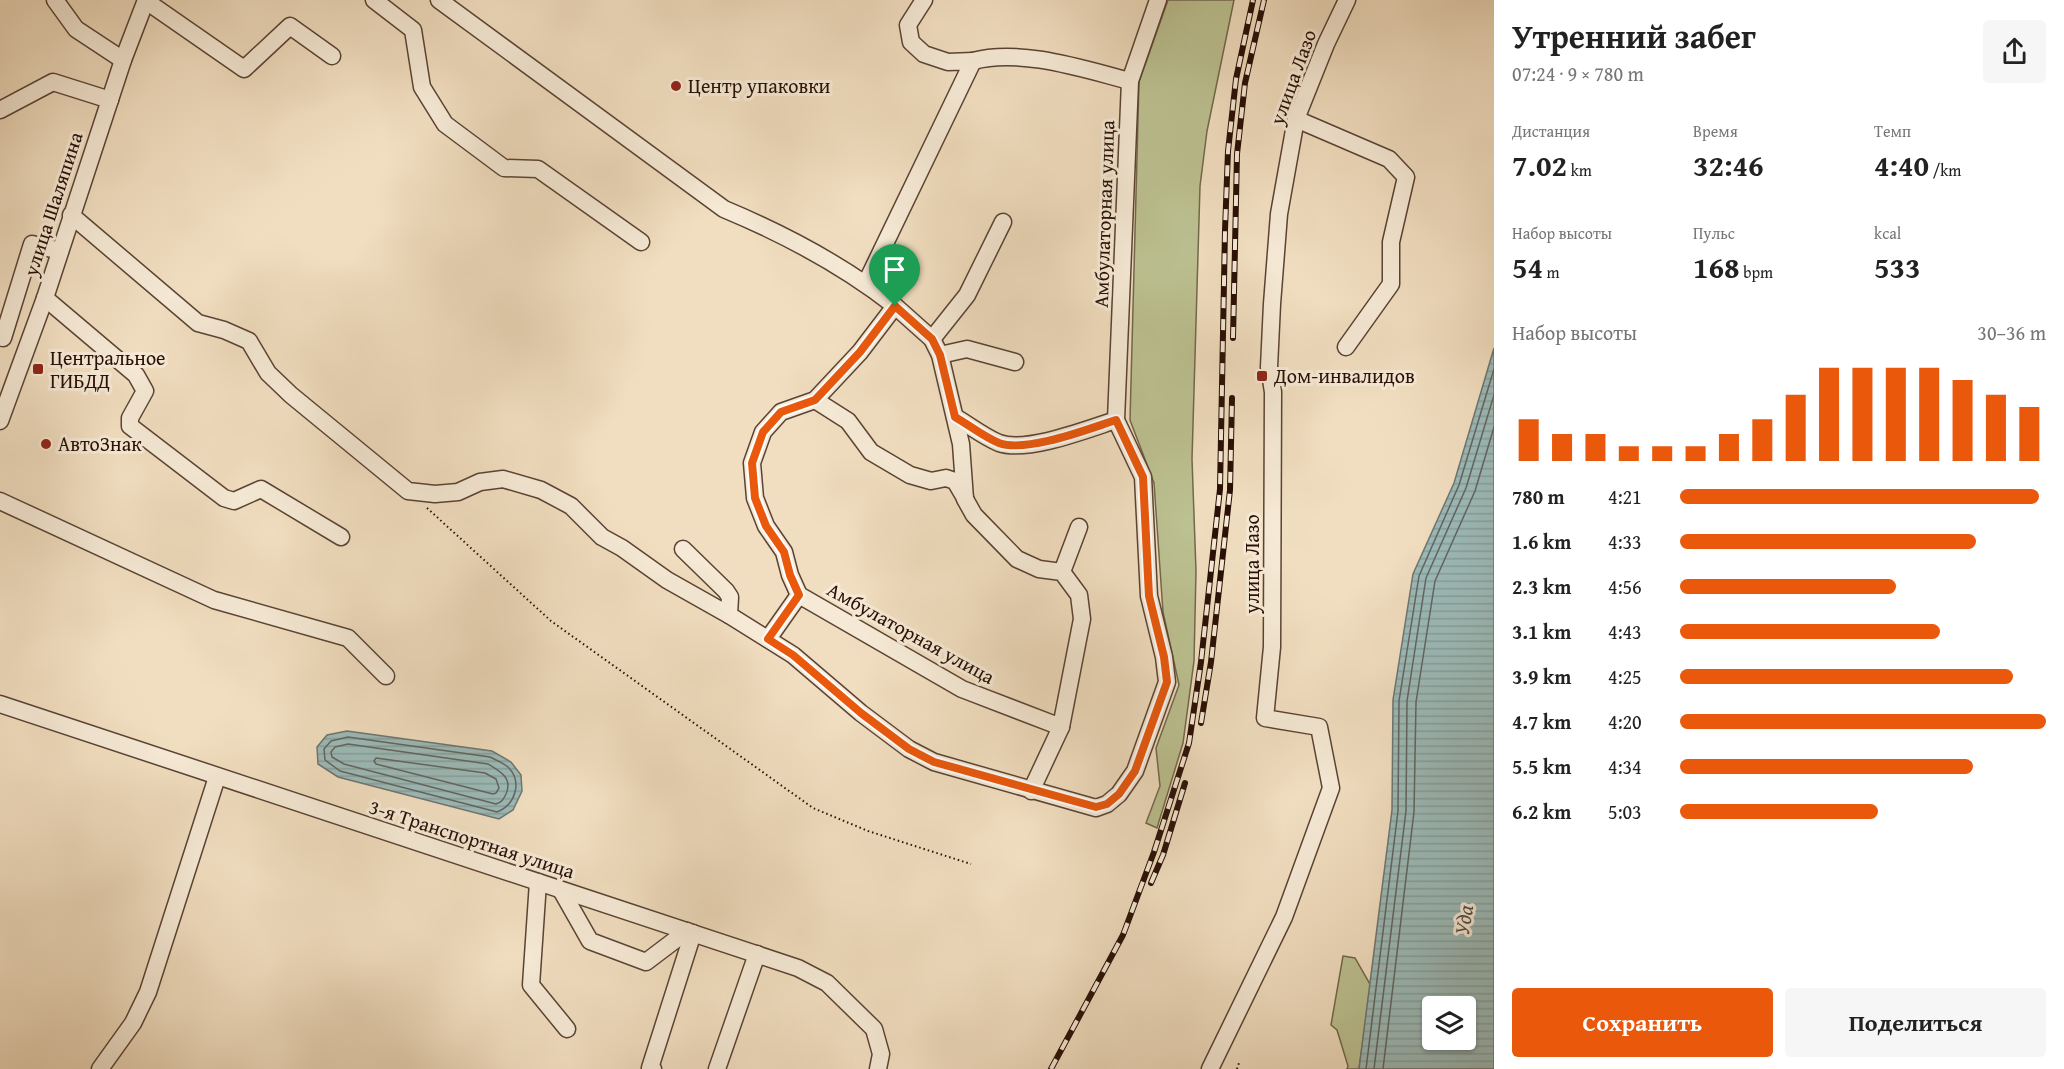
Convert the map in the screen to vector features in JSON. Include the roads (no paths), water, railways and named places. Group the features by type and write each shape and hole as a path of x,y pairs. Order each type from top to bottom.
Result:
{"street":[{"path":"55,0 76,29 123,60"},
{"path":"146,0 244,69 290,26 332,56"},
{"name":"улица Шаляпина","path":"0,421 45,298 123,60 146,0"},
{"path":"374,0 413,30 422,87 445,124 504,168 538,169 641,242"},
{"path":"439,0 724,209 762,225 866,284 932,339 940,355 961,444 965,499"},
{"path":"924,0 908,25 911,42 924,54 948,62 973,61 990,56 1052,62 1130,81"},
{"name":"Амбулаторная улица","path":"71,215 198,323 224,330 249,341 268,373 291,395 408,491 435,494 458,492 480,482 504,479 541,490 571,506 602,537 622,548 667,580 793,655 861,713 909,749 934,762 1031,791 1096,807 1107,804 1119,794 1135,771 1167,682 1164,657 1149,596 1143,477 1116,420 1130,81 1158,0"},
{"name":"улица Лазо","path":"1210,1069 1284,917 1331,788 1318,728 1265,718 1272,647 1273,392 1269,367 1269,340 1279,214 1296,119 1326,44 1347,0"},
{"path":"866,284 973,61"},
{"path":"0,110 53,82 110,100"},
{"path":"1296,119 1389,159 1406,177 1391,242 1391,284 1346,347"},
{"path":"932,339 967,295 1003,222"},
{"path":"3,338 33,243 60,251"},
{"path":"45,298 136,375 145,391 130,418 130,426 224,498 234,501 261,489 341,537"},
{"name":"Амбулаторная улица","path":"895,306 860,352 815,400 781,412 763,432 752,463 755,498 766,526 784,552 790,575 799,595 962,689 1061,727"},
{"path":"940,355 967,349 1015,362"},
{"path":"815,400 848,421 871,452 910,475 931,481 946,478 955,481 974,515 1017,559 1039,568 1062,572 1079,595 1082,619 1061,727 1031,791"},
{"path":"955,417 1000,443 1014,445 1044,442 1116,420"},
{"path":"0,501 214,600 348,638 386,676"},
{"path":"1062,572 1079,527"},
{"path":"683,549 726,591 730,597 729,615"},
{"path":"768,639 799,595"},
{"name":"3-я Транспортная улица","path":"0,704 798,968 827,983 874,1029 881,1054 878,1069"},
{"path":"100,1069 133,1023 148,992 217,777"},
{"path":"538,882 531,985 567,1029"},
{"path":"561,890 590,941 646,962 690,932"},
{"path":"652,1069 650,1068 690,932"},
{"path":"717,1069 757,954"}],"water":[{"name":"Уда","path":"1494,348 1494,1069 1359,1069 1392,810 1393,700 1413,574 1454,483"},
{"path":"347,731 492,751 511,762 521,775 522,791 513,810 499,819 338,777 318,764 317,747 327,735"}],"railway":[{"path":"1051,1069 1123,935 1154,852 1189,743 1201,662 1220,489 1228,151 1236,79 1253,0"},
{"path":"1233,338 1237,154 1245,83 1264,0"},
{"path":"1201,723 1211,662 1230,490 1232,398"},
{"path":"1151,883 1163,855 1185,783"}],"place":[{"name":"Центр упаковки","path":"676,86"},
{"name":"Центральное ГИБДД","path":"38,369"},
{"name":"Дом-инвалидов","path":"1262,376"},
{"name":"АвтоЗнак","path":"46,444"}]}
